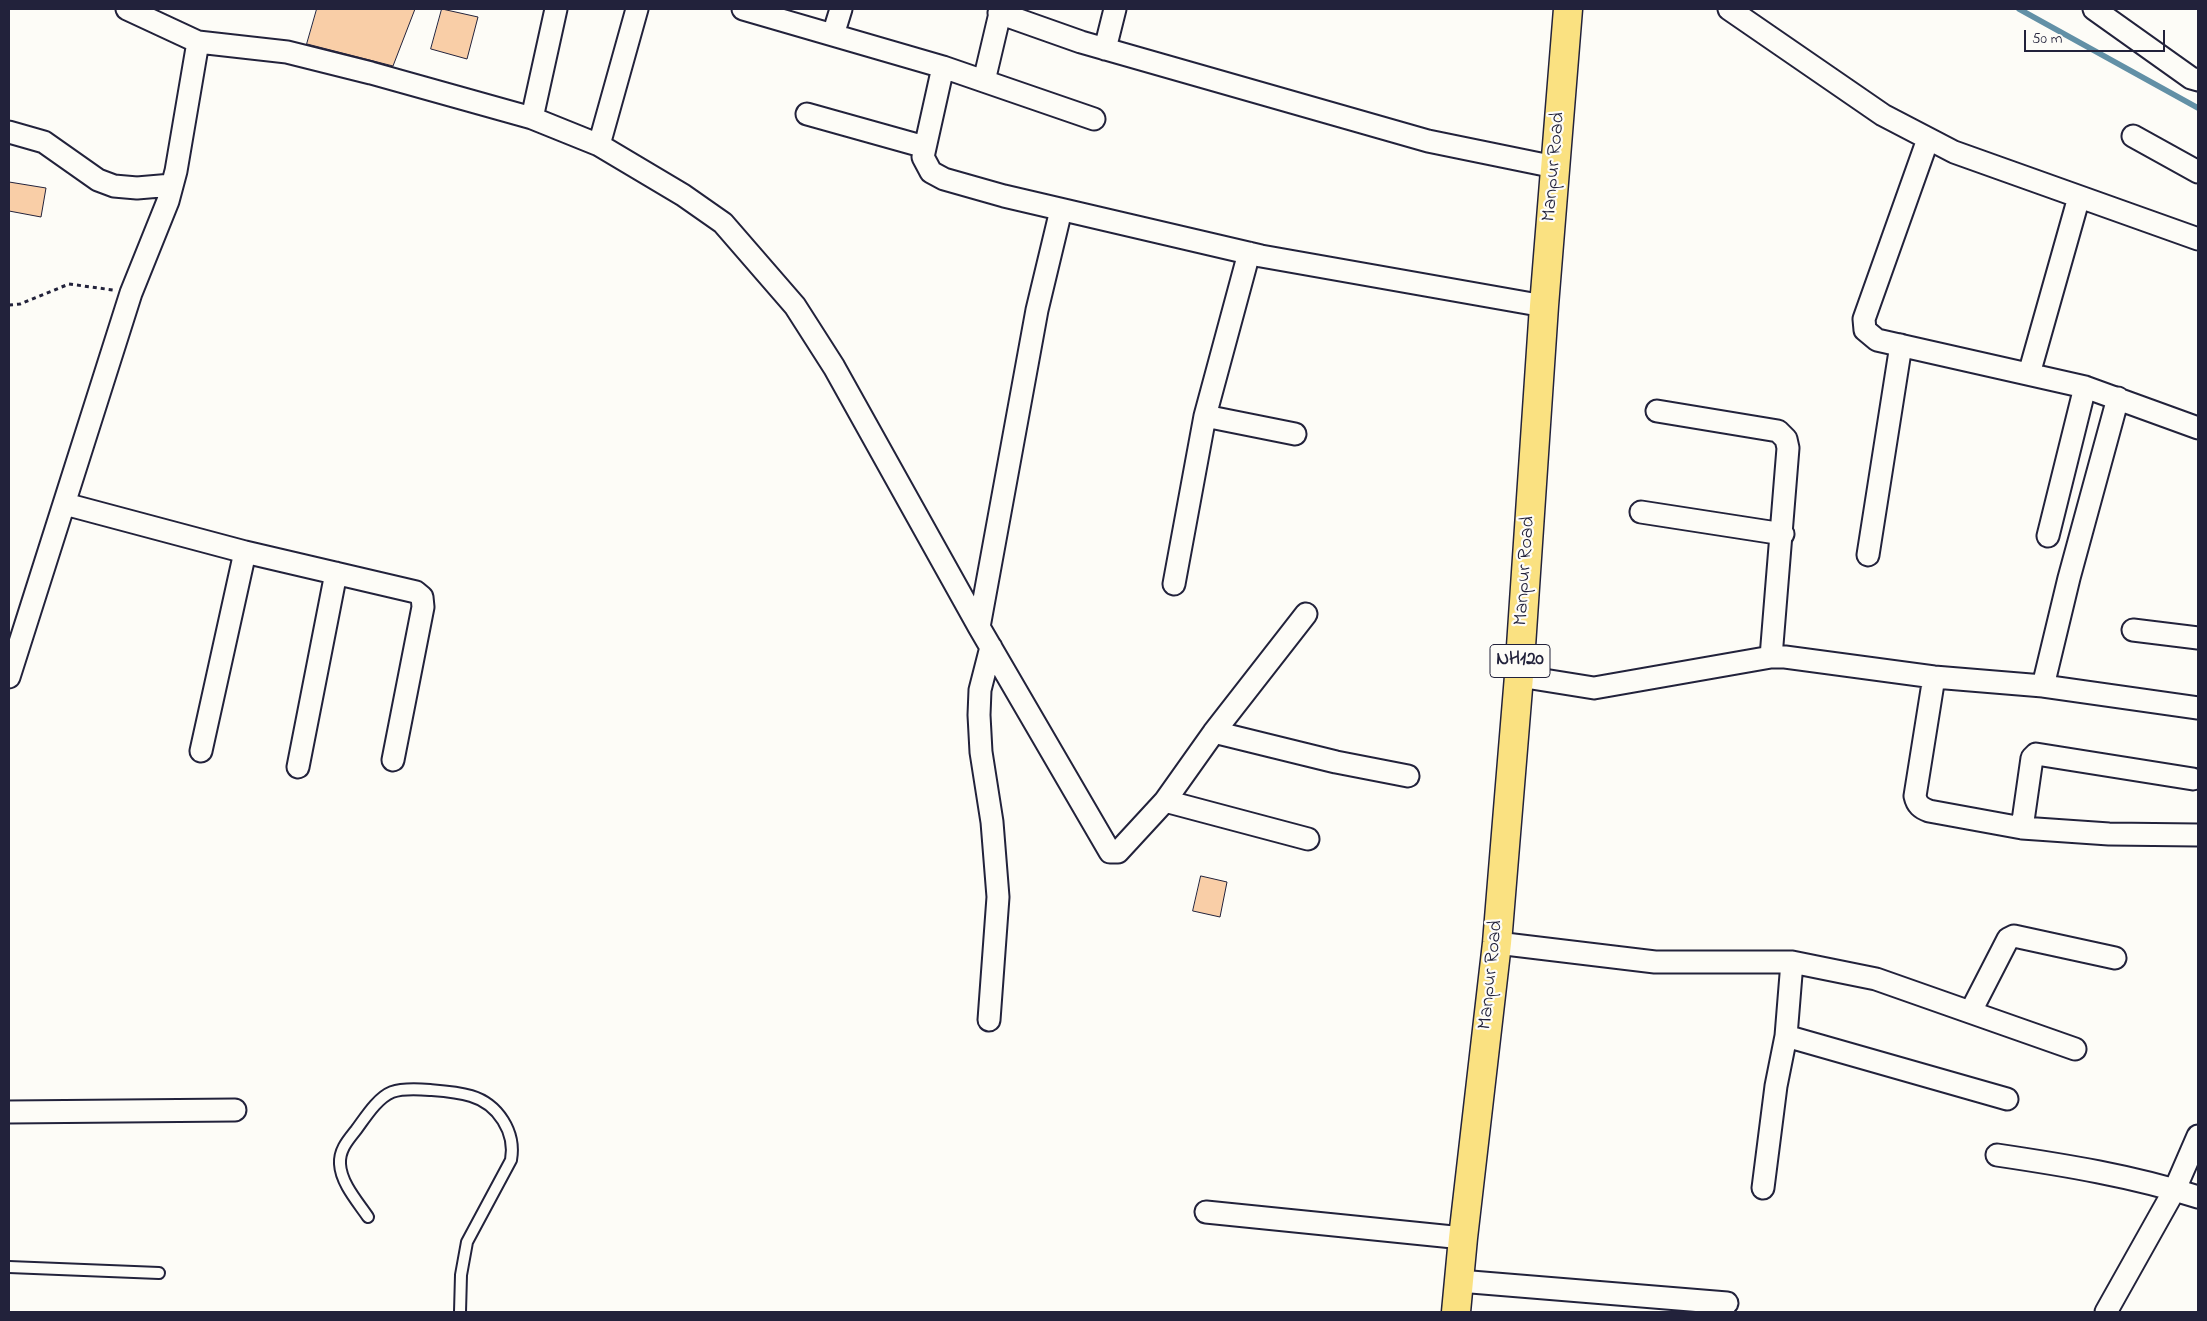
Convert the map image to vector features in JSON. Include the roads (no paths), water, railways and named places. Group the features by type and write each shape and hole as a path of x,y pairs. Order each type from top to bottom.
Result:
{"highway":[{"name":"Manpur Road","path":"1456,1312 1462,1238 1497,943 1519,676 1544,306 1568,9"}],"street":[{"path":"127,9 198,42 287,52 371,73 532,118 599,145 683,195 723,223 795,306 834,367 979,627 1107,850 1118,852 1165,801 1214,732 1306,614"},
{"path":"532,118 556,9"},
{"path":"599,145 637,9"},
{"path":"743,9 943,67 1094,120"},
{"path":"833,35 841,9"},
{"path":"1105,50 1116,9"},
{"path":"1729,9 1883,115 1954,152 2198,239"},
{"path":"2094,9 2191,78 2198,80"},
{"path":"984,81 1000,11 1105,50 1428,141 1555,167"},
{"path":"9,677 131,294 168,201 198,42"},
{"path":"943,67 923,157 931,172 944,179 1061,210 1249,253 1346,272 1544,306"},
{"path":"807,114 925,147"},
{"path":"9,132 44,142 98,180 114,186 137,188 172,185"},
{"path":"2133,136 2198,172"},
{"path":"1928,139 1864,319 1865,330 1870,336 1877,340 2084,387 2198,428"},
{"path":"2029,374 2079,197"},
{"path":"979,627 1037,310 1061,210"},
{"path":"1174,584 1205,416 1249,253"},
{"path":"1868,555 1901,345"},
{"path":"2048,536 2084,387"},
{"path":"2043,686 2069,578 2118,398"},
{"path":"1657,411 1783,433 1788,448 1783,534 1771,657"},
{"path":"1205,416 1295,434"},
{"path":"65,504 245,552 410,589 422,598 423,607 393,760"},
{"path":"1641,512 1783,534"},
{"path":"201,751 245,552"},
{"path":"298,767 336,573"},
{"path":"2133,630 2198,638"},
{"path":"989,1020 998,898 992,822 981,752 979,715 980,690 991,647"},
{"path":"1519,676 1594,688 1771,657 1934,677 2043,686 2198,708"},
{"path":"1934,677 1915,796 1916,803 1929,811 2022,828 2109,834 2198,835"},
{"path":"1214,732 1336,762 1408,776"},
{"path":"2022,828 2032,758 2036,754 2193,779"},
{"path":"1165,801 1308,840"},
{"path":"1971,1011 2008,939 2014,936 2115,958"},
{"path":"1497,943 1655,962 1792,962 1876,979 2075,1049"},
{"path":"1763,1188 1776,1086 1786,1036 1792,962"},
{"path":"1786,1036 2007,1099"},
{"path":"9,1112 235,1110"},
{"path":"2106,1312 2175,1189 2198,1136"},
{"path":"1997,1155 2042,1162 2175,1189 2198,1196"},
{"path":"1206,1212 1462,1238"},
{"path":"1459,1281 1727,1303"}],"lane":[{"path":"368,1217 351,1192 342,1174 340,1163 342,1149 370,1110 391,1092 415,1089 470,1096 483,1101 506,1123 513,1146 511,1160 467,1242 461,1275 460,1312"},
{"path":"9,1267 159,1273"}],"waterway":[{"path":"2019,9 2198,108"}]}
